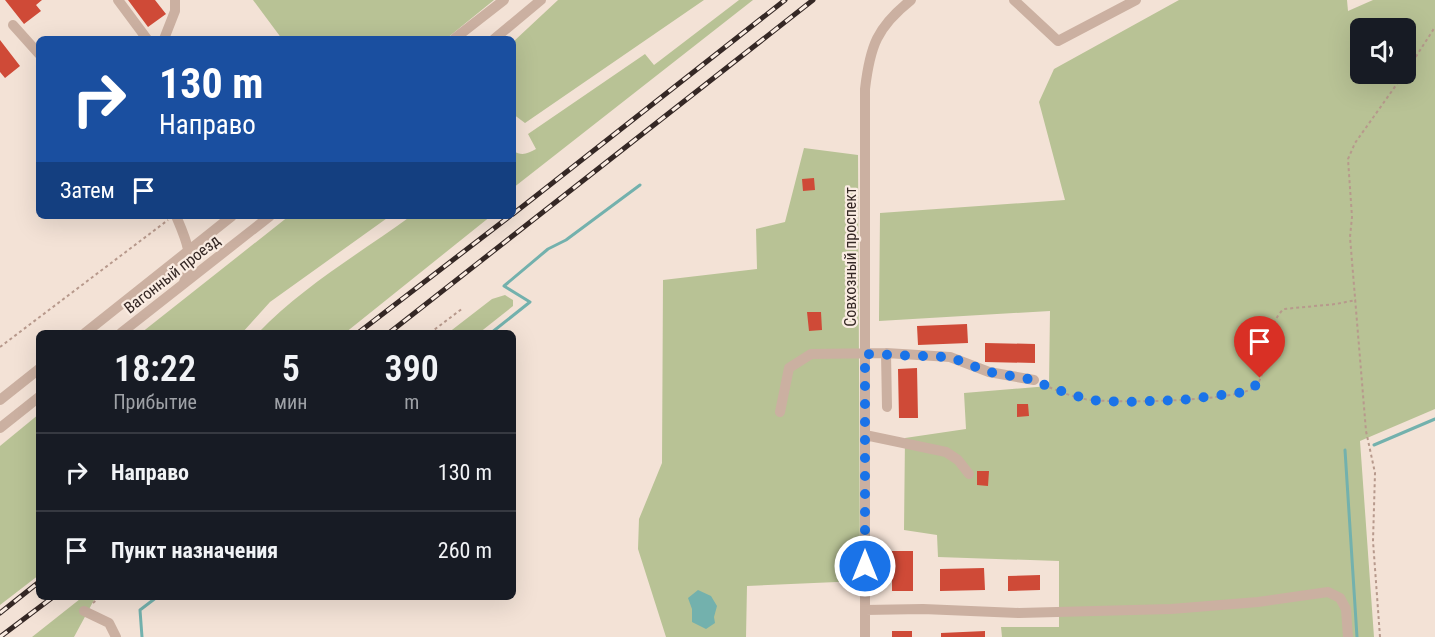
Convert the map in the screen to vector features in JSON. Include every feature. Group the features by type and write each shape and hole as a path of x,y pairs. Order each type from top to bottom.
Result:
{"street":[{"path":"118,0 145,36"},
{"path":"165,36 175,11 175,0"},
{"path":"458,36 504,0"},
{"path":"498,36 541,0"},
{"name":"Совхозный проспект","path":"865,637 865,89 874,41 885,24 911,0"},
{"path":"1014,0 1058,41 1136,0"},
{"path":"13,25 36,51"},
{"path":"175,219 189,250 188,275 182,285"},
{"name":"Вагонный проезд","path":"89,330 228,219"},
{"name":"Вагонный проезд","path":"125,330 266,219"},
{"path":"886,353 887,407"},
{"path":"780,412 789,368 811,354 886,353 950,357 989,372 1034,380"},
{"path":"0,400 36,371"},
{"path":"0,428 36,399"},
{"path":"865,435 946,452 958,460 969,474"},
{"path":"865,610 923,609 1019,614 1159,609 1258,602 1328,592 1340,598 1346,609 1348,637"},
{"path":"84,611 109,623 116,637"}],"path":[{"path":"1416,56 1435,27"},
{"path":"1380,637 1373,541 1375,474 1365,431 1350,237 1352,217 1348,159 1354,143 1397,84"},
{"path":"0,347 170,219"},
{"path":"1034,380 1089,400 1125,402 1181,400 1246,392 1255,386 1260,378 1270,337 1280,312 1284,309 1356,300"},
{"path":"434,330 463,308"}],"green space":[{"path":"253,0 494,0 450,36 280,36"},
{"path":"558,0 704,0 525,123 516,116 516,39"},
{"path":"739,0 753,0 516,186 516,152 524,154 536,149 528,134 645,54 654,65"},
{"path":"1179,0 1347,0 1348,11 1373,0 1435,0 1435,409 1360,441 1374,637 1002,637 1001,627 1059,627 1059,561 938,557 937,535 904,530 905,438 966,429 964,393 1049,386 1050,311 879,321 880,213 1065,200 1039,102 1054,69"},
{"path":"804,148 858,155 860,581 747,586 746,637 666,637 638,549 639,519 662,463 663,280 757,269 756,229 785,222"},
{"path":"285,219 386,219 270,302 245,330 145,330"},
{"path":"407,219 487,219 349,330 261,330 312,285"},
{"path":"505,295 513,300 513,306 483,330 452,330 492,299"},
{"path":"36,416 36,577 0,605 0,446"},
{"path":"79,600 94,600 74,637 32,637"}],"water":[{"path":"698,590 711,596 717,606 715,623 706,629 692,622 692,609 688,598"}],"building":[{"path":"5,0 42,0 36,5 41,11 24,24"},
{"path":"128,0 155,0 166,14 148,27"},
{"path":"0,40 20,66 5,78 0,72"},
{"path":"814,178 815,190 803,191 802,179"},
{"path":"807,312 821,312 822,330 809,331"},
{"path":"967,324 968,343 918,345 917,326"},
{"path":"985,343 1035,344 1035,363 985,362"},
{"path":"917,368 918,418 899,418 898,369"},
{"path":"1017,404 1028,404 1029,416 1017,417"},
{"path":"977,471 989,471 988,486 977,485"},
{"path":"892,551 913,551 913,591 892,591"},
{"path":"984,568 985,590 940,591 940,569"},
{"path":"1040,575 1040,590 1008,591 1008,576"},
{"path":"892,631 912,631 912,637 892,637"},
{"path":"985,631 985,637 941,637 941,633"}],"waterway":[{"path":"495,330 530,302 504,286 548,249 566,240 640,185"},
{"path":"1374,445 1435,419"},
{"path":"1345,450 1357,637"},
{"path":"142,637 140,610 153,600"}],"railway":[{"path":"516,212 785,0"},
{"path":"393,330 813,0"},
{"path":"362,330 506,219"},
{"path":"0,613 36,584"},
{"path":"0,637 49,600"}],"route":[{"path":"865,566 865,354 950,357 989,372 1034,380 1089,400 1125,402 1181,400 1246,392 1255,386 1260,378"}]}
